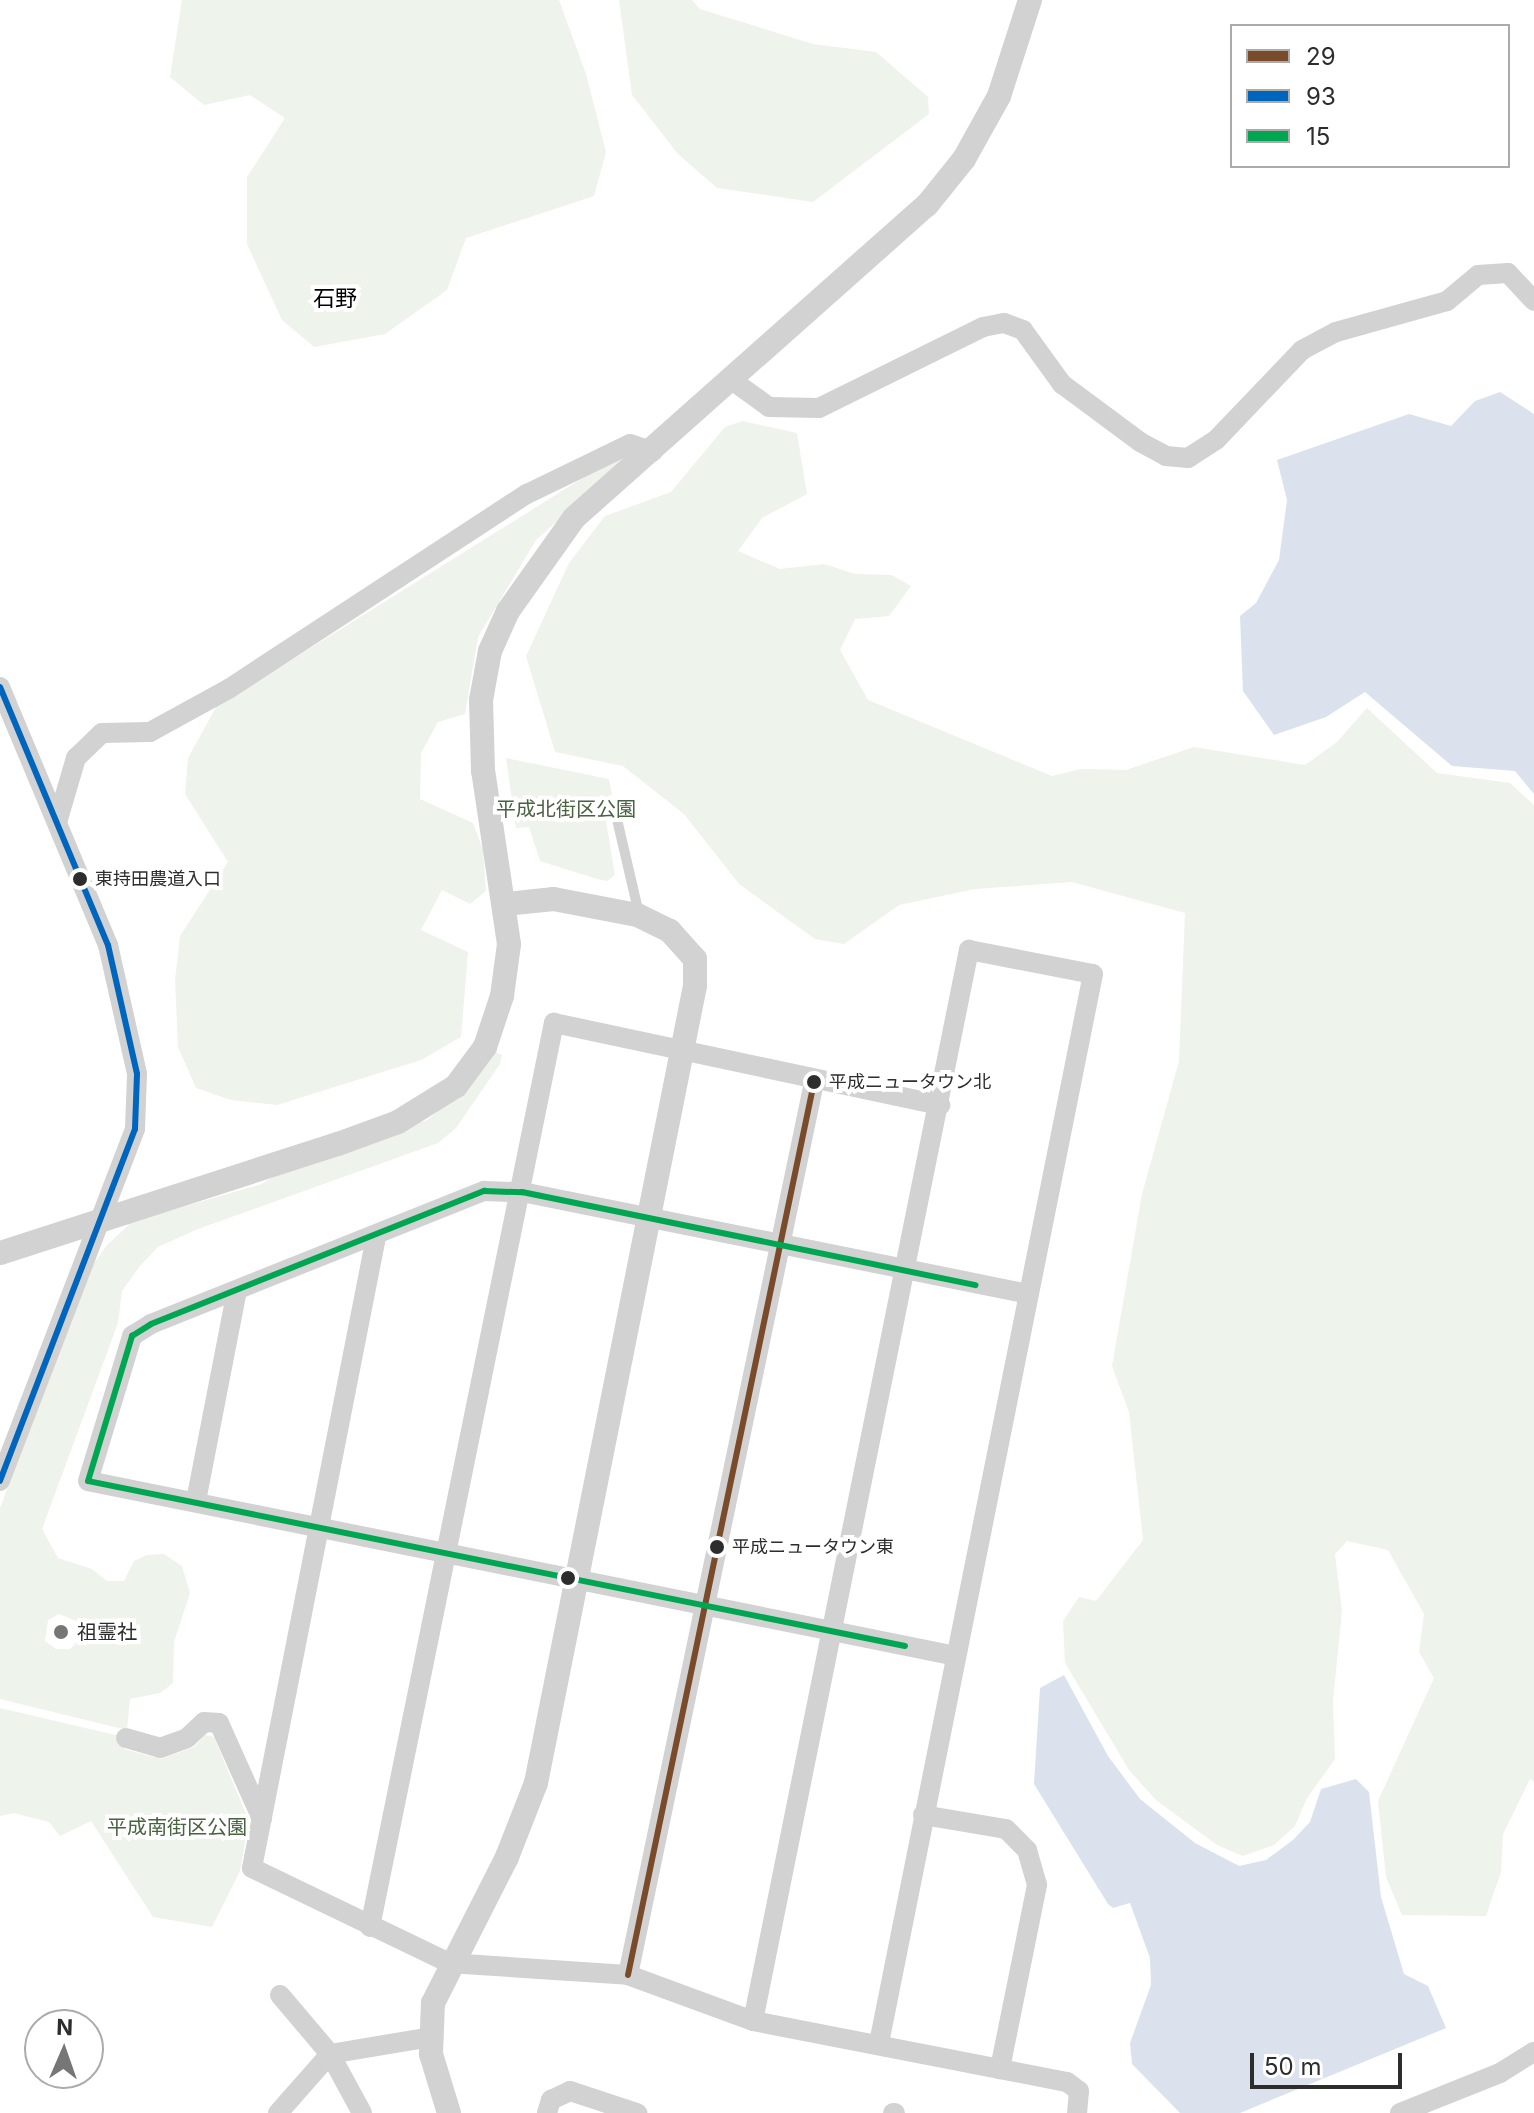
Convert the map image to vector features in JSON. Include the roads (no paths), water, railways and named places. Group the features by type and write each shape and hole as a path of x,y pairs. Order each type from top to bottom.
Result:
{"street":[{"path":"0,1253 398,1122 456,1086 485,1047 502,996 509,944 506,904 483,771 481,700 490,651 531,573 574,518 653,452 927,205 964,159 999,96 1030,0"},
{"path":"733,381 769,407 819,408 983,327 1004,323 1023,330 1062,384 1140,442 1166,456 1188,458 1216,440 1302,350 1336,332 1447,301 1478,275 1508,273 1534,301"},
{"path":"58,819 76,758 102,733 150,732 243,680 527,494 630,444 653,452"},
{"path":"0,687 58,819 108,945 137,1074 135,1129 103,1220 0,1481"},
{"path":"449,2113 431,2054 433,2003 449,1963 507,1857 536,1783 695,986 695,959 670,931 640,916 554,899 506,904"},
{"path":"753,2021 969,950 1093,974 879,2043"},
{"path":"370,1927 554,1023 814,1082 940,1105"},
{"path":"628,1975 814,1082"},
{"path":"956,1656 576,1582 88,1481 132,1336 484,1191 522,1192 905,1272 1029,1294"},
{"path":"376,1237 252,1868 449,1963 628,1975 753,2021 879,2043 1076,2087 1077,2113"},
{"path":"196,1501 237,1291"},
{"path":"126,1738 160,1748 187,1738 204,1722 219,1723 262,1819"},
{"path":"923,1815 1006,1829 1027,1850 1037,1885 1000,2069"},
{"path":"280,1995 330,2054 362,2113"},
{"path":"278,2113 330,2054 432,2037"},
{"path":"1400,2113 1500,2073 1534,2052"},
{"path":"547,2113 551,2100 570,2091 637,2113"}],"lane":[{"path":"616,815 640,916"}],"place":[{"name":"東持田農道入口","path":"80,879"},
{"name":"平成ニュータウン北","path":"814,1082"},
{"name":"平成ニュータウン東","path":"717,1547"},
{"name":"祖霊社","path":"61,1632"}],"district":[{"name":"石野","path":"335,299"}],"park label":[{"name":"平成北街区公園","path":"566,809"},
{"name":"平成南街区公園","path":"177,1827"}]}
